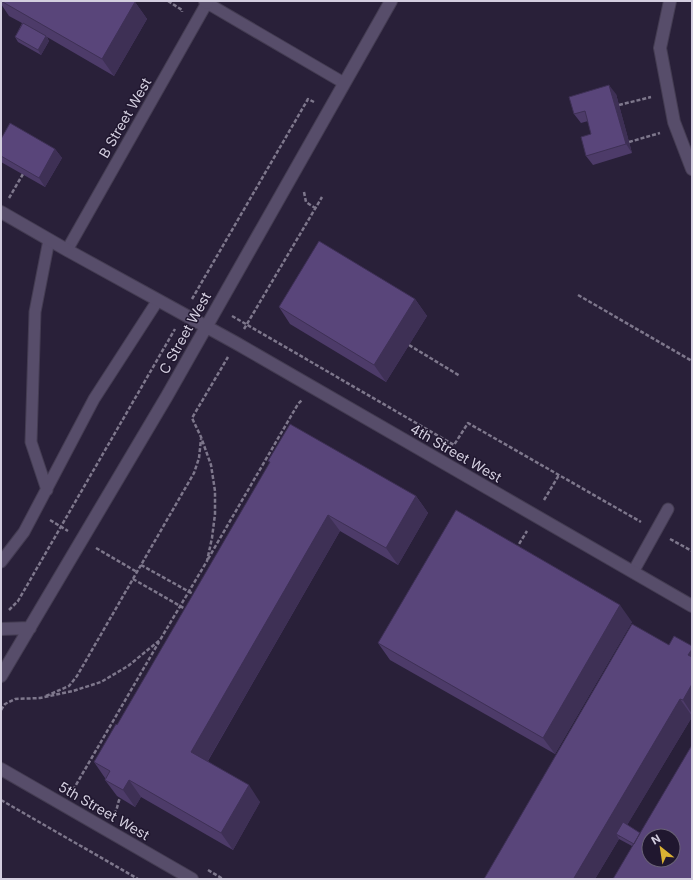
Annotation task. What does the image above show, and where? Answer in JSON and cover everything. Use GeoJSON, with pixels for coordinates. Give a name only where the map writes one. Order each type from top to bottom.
{"type":"FeatureCollection","features":[{"type":"Feature","properties":{"kind":"street","name":"C Street West"},"geometry":{"type":"LineString","coordinates":[[1,676],[167,396],[391,1]]}},
{"type":"Feature","properties":{"kind":"street"},"geometry":{"type":"LineString","coordinates":[[670,1],[660,48],[676,128],[692,169]]}},
{"type":"Feature","properties":{"kind":"street"},"geometry":{"type":"LineString","coordinates":[[1,212],[67,250]]}},
{"type":"Feature","properties":{"kind":"street","name":"4th Street West"},"geometry":{"type":"LineString","coordinates":[[67,250],[236,343],[692,606]]}},
{"type":"Feature","properties":{"kind":"street"},"geometry":{"type":"LineString","coordinates":[[1,629],[30,628]]}},
{"type":"Feature","properties":{"kind":"street","name":"5th Street West"},"geometry":{"type":"LineString","coordinates":[[1,769],[192,879]]}},
{"type":"Feature","properties":{"kind":"lane"},"geometry":{"type":"LineString","coordinates":[[207,2],[344,83]]}},
{"type":"Feature","properties":{"kind":"lane","name":"B Street West"},"geometry":{"type":"LineString","coordinates":[[67,250],[207,2]]}},
{"type":"Feature","properties":{"kind":"lane"},"geometry":{"type":"LineString","coordinates":[[47,490],[31,442],[35,312],[49,240]]}},
{"type":"Feature","properties":{"kind":"lane"},"geometry":{"type":"LineString","coordinates":[[1,562],[24,532],[94,399],[158,300]]}},
{"type":"Feature","properties":{"kind":"lane"},"geometry":{"type":"LineString","coordinates":[[633,572],[668,509]]}},
{"type":"Feature","properties":{"kind":"path"},"geometry":{"type":"LineString","coordinates":[[619,106],[668,92]]}},
{"type":"Feature","properties":{"kind":"path"},"geometry":{"type":"LineString","coordinates":[[5,612],[18,601],[308,99]]}},
{"type":"Feature","properties":{"kind":"path"},"geometry":{"type":"LineString","coordinates":[[629,142],[676,128]]}},
{"type":"Feature","properties":{"kind":"path"},"geometry":{"type":"LineString","coordinates":[[307,186],[304,193],[306,202],[315,208]]}},
{"type":"Feature","properties":{"kind":"path"},"geometry":{"type":"LineString","coordinates":[[207,561],[215,514],[215,491],[211,465],[201,437],[192,418],[322,197]]}},
{"type":"Feature","properties":{"kind":"path"},"geometry":{"type":"LineString","coordinates":[[195,294],[454,445],[468,423],[692,552]]}},
{"type":"Feature","properties":{"kind":"path"},"geometry":{"type":"LineString","coordinates":[[578,296],[692,361]]}},
{"type":"Feature","properties":{"kind":"path"},"geometry":{"type":"LineString","coordinates":[[409,346],[460,376]]}},
{"type":"Feature","properties":{"kind":"path"},"geometry":{"type":"LineString","coordinates":[[72,792],[298,404],[332,374]]}},
{"type":"Feature","properties":{"kind":"path"},"geometry":{"type":"LineString","coordinates":[[40,698],[69,686],[77,676],[194,473],[199,458],[201,437]]}},
{"type":"Feature","properties":{"kind":"path"},"geometry":{"type":"LineString","coordinates":[[141,565],[196,596]]}},
{"type":"Feature","properties":{"kind":"path"},"geometry":{"type":"LineString","coordinates":[[133,579],[188,610]]}},
{"type":"Feature","properties":{"kind":"path"},"geometry":{"type":"LineString","coordinates":[[1,710],[5,704],[15,700],[40,698],[73,691],[101,682],[128,666],[160,640]]}},
{"type":"Feature","properties":{"kind":"path"},"geometry":{"type":"LineString","coordinates":[[1,800],[138,879]]}},
{"type":"Feature","properties":{"kind":"building"},"geometry":{"type":"Polygon","coordinates":[[[1,1],[133,1],[135,2],[102,59],[1,1]]]}},
{"type":"Feature","properties":{"kind":"building"},"geometry":{"type":"Polygon","coordinates":[[[23,23],[46,36],[38,50],[15,37],[23,23]]]}},
{"type":"Feature","properties":{"kind":"building"},"geometry":{"type":"Polygon","coordinates":[[[609,85],[626,144],[586,156],[581,137],[591,134],[585,111],[574,114],[569,97],[609,85]]]}},
{"type":"Feature","properties":{"kind":"building"},"geometry":{"type":"Polygon","coordinates":[[[10,123],[55,149],[39,178],[1,156],[1,139],[10,123]]]}},
{"type":"Feature","properties":{"kind":"building"},"geometry":{"type":"Polygon","coordinates":[[[319,241],[415,299],[374,365],[279,307],[319,241]]]}},
{"type":"Feature","properties":{"kind":"building"},"geometry":{"type":"Polygon","coordinates":[[[290,424],[416,496],[386,548],[328,515],[191,752],[249,785],[221,833],[129,780],[123,790],[105,780],[110,771],[94,762],[270,462],[268,461],[290,424]]]}},
{"type":"Feature","properties":{"kind":"building"},"geometry":{"type":"Polygon","coordinates":[[[456,510],[620,605],[543,738],[378,643],[456,510]]]}},
{"type":"Feature","properties":{"kind":"building"},"geometry":{"type":"Polygon","coordinates":[[[632,624],[669,645],[674,636],[692,646],[692,649],[688,655],[692,657],[692,684],[683,700],[680,699],[574,878],[575,879],[484,879],[632,624]]]}},
{"type":"Feature","properties":{"kind":"building"},"geometry":{"type":"Polygon","coordinates":[[[692,745],[692,879],[613,879],[641,832],[641,868],[681,868],[681,828],[643,828],[692,745]]]}},
{"type":"Feature","properties":{"kind":"building"},"geometry":{"type":"Polygon","coordinates":[[[623,822],[640,833],[634,844],[616,834],[623,822]]]}}]}
